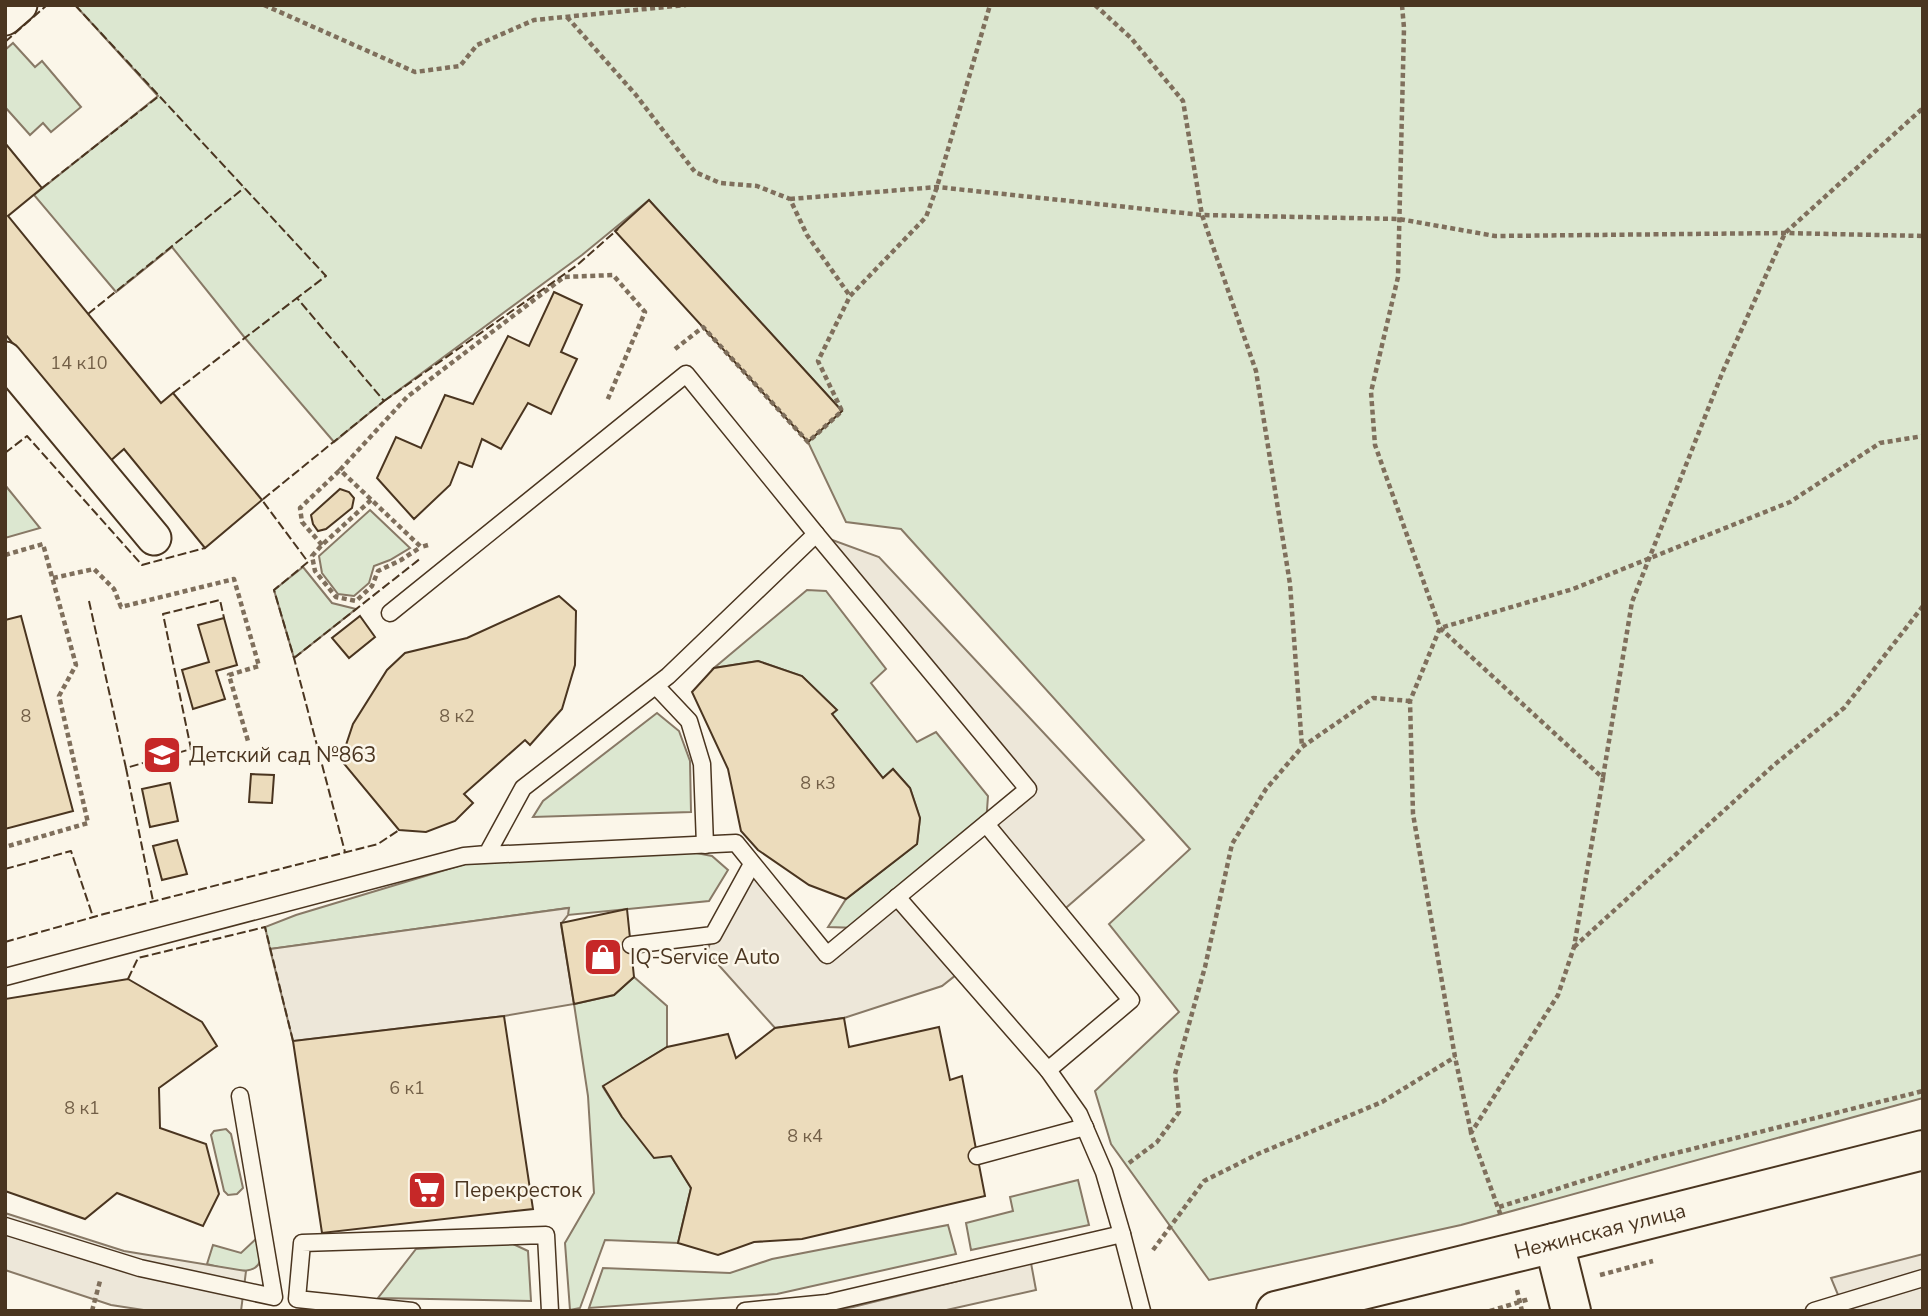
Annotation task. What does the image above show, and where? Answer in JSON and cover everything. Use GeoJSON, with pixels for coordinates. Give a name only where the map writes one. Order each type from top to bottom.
{"type":"FeatureCollection","features":[{"type":"Feature","properties":{"kind":"street"},"geometry":{"type":"LineString","coordinates":[[5,18],[20,5]]}},
{"type":"Feature","properties":{"kind":"street"},"geometry":{"type":"LineString","coordinates":[[5,359],[154,538]]}},
{"type":"Feature","properties":{"kind":"street","name":"Нежинская улица"},"geometry":{"type":"LineString","coordinates":[[1276,1311],[1923,1150]]}},
{"type":"Feature","properties":{"kind":"street"},"geometry":{"type":"LineString","coordinates":[[1554,1243],[1571,1311]]}},
{"type":"Feature","properties":{"kind":"lane"},"geometry":{"type":"LineString","coordinates":[[390,613],[685,374],[1028,789],[827,955],[736,844],[464,856]]}},
{"type":"Feature","properties":{"kind":"lane"},"geometry":{"type":"LineString","coordinates":[[5,977],[464,856],[487,854],[523,788],[668,676],[816,534]]}},
{"type":"Feature","properties":{"kind":"lane"},"geometry":{"type":"LineString","coordinates":[[656,685],[689,721],[702,764],[705,845]]}},
{"type":"Feature","properties":{"kind":"lane"},"geometry":{"type":"LineString","coordinates":[[986,824],[1131,1000],[1048,1070]]}},
{"type":"Feature","properties":{"kind":"lane"},"geometry":{"type":"LineString","coordinates":[[631,944],[713,935],[752,864]]}},
{"type":"Feature","properties":{"kind":"lane"},"geometry":{"type":"LineString","coordinates":[[897,897],[1048,1070],[1079,1114],[1104,1172],[1142,1311]]}},
{"type":"Feature","properties":{"kind":"lane"},"geometry":{"type":"LineString","coordinates":[[240,1096],[272,1304]]}},
{"type":"Feature","properties":{"kind":"lane"},"geometry":{"type":"LineString","coordinates":[[977,1156],[1084,1127]]}},
{"type":"Feature","properties":{"kind":"lane"},"geometry":{"type":"LineString","coordinates":[[5,1226],[140,1268],[272,1304],[297,1298],[412,1311]]}},
{"type":"Feature","properties":{"kind":"lane"},"geometry":{"type":"LineString","coordinates":[[745,1311],[827,1303],[1122,1234]]}},
{"type":"Feature","properties":{"kind":"lane"},"geometry":{"type":"LineString","coordinates":[[297,1298],[302,1244],[546,1235],[550,1311]]}},
{"type":"Feature","properties":{"kind":"lane"},"geometry":{"type":"LineString","coordinates":[[1814,1311],[1923,1278]]}},
{"type":"Feature","properties":{"kind":"path"},"geometry":{"type":"LineString","coordinates":[[264,5],[415,72],[460,66],[477,45],[534,20],[687,5]]}},
{"type":"Feature","properties":{"kind":"path"},"geometry":{"type":"LineString","coordinates":[[673,351],[703,327],[808,442],[842,411],[818,361],[850,296],[926,217],[990,5]]}},
{"type":"Feature","properties":{"kind":"path"},"geometry":{"type":"LineString","coordinates":[[1095,5],[1131,38],[1183,101],[1202,215],[1256,371],[1290,584],[1302,747]]}},
{"type":"Feature","properties":{"kind":"path"},"geometry":{"type":"LineString","coordinates":[[1402,5],[1404,28],[1398,277],[1371,392],[1375,445],[1440,628],[1603,778]]}},
{"type":"Feature","properties":{"kind":"path"},"geometry":{"type":"LineString","coordinates":[[567,17],[636,95],[695,172],[720,183],[757,186],[790,199],[937,187],[1202,215],[1399,219],[1495,236],[1785,233],[1923,236]]}},
{"type":"Feature","properties":{"kind":"path"},"geometry":{"type":"LineString","coordinates":[[1471,1133],[1558,995],[1574,947],[1632,602],[1723,371],[1785,233],[1923,108]]}},
{"type":"Feature","properties":{"kind":"path"},"geometry":{"type":"LineString","coordinates":[[790,199],[807,235],[850,296]]}},
{"type":"Feature","properties":{"kind":"path"},"geometry":{"type":"LineString","coordinates":[[322,545],[302,522],[300,508],[340,470],[407,397],[564,277],[613,275],[645,312],[605,407],[615,399]]}},
{"type":"Feature","properties":{"kind":"path"},"geometry":{"type":"LineString","coordinates":[[1440,628],[1573,590],[1790,502],[1880,443],[1923,436]]}},
{"type":"Feature","properties":{"kind":"path"},"geometry":{"type":"LineString","coordinates":[[340,470],[421,547]]}},
{"type":"Feature","properties":{"kind":"path"},"geometry":{"type":"LineString","coordinates":[[371,500],[312,556],[315,571],[335,597],[356,601],[372,586],[378,571],[421,547],[438,543]]}},
{"type":"Feature","properties":{"kind":"path"},"geometry":{"type":"LineString","coordinates":[[5,555],[43,544],[76,665],[59,696],[88,824],[5,847]]}},
{"type":"Feature","properties":{"kind":"path"},"geometry":{"type":"LineString","coordinates":[[53,578],[94,569],[114,589],[121,607],[234,579],[259,666],[229,676],[248,741]]}},
{"type":"Feature","properties":{"kind":"path"},"geometry":{"type":"LineString","coordinates":[[1574,947],[1774,765],[1844,708],[1923,606]]}},
{"type":"Feature","properties":{"kind":"path"},"geometry":{"type":"LineString","coordinates":[[1440,628],[1410,701],[1413,814],[1455,1057],[1471,1133],[1499,1207],[1656,1158],[1923,1091]]}},
{"type":"Feature","properties":{"kind":"path"},"geometry":{"type":"LineString","coordinates":[[1104,1172],[1126,1165],[1157,1142],[1179,1112],[1175,1074],[1205,967],[1232,844],[1266,789],[1302,747],[1373,698],[1410,701]]}},
{"type":"Feature","properties":{"kind":"path"},"geometry":{"type":"LineString","coordinates":[[1152,1252],[1204,1181],[1260,1153],[1382,1102],[1455,1057]]}},
{"type":"Feature","properties":{"kind":"path"},"geometry":{"type":"LineString","coordinates":[[1490,1311],[1520,1303],[1522,1311]]}},
{"type":"Feature","properties":{"kind":"green space"},"geometry":{"type":"Polygon","coordinates":[[[75,5],[1923,5],[1923,1098],[1461,1225],[1209,1280],[1111,1144],[1095,1091],[1179,1012],[1109,924],[1190,849],[901,529],[846,522],[808,442],[842,411],[649,200],[582,255],[384,401],[334,442],[172,247],[116,292],[34,195],[158,96],[75,5]]]}},
{"type":"Feature","properties":{"kind":"green space"},"geometry":{"type":"Polygon","coordinates":[[[13,43],[35,67],[42,61],[81,107],[51,132],[43,123],[30,135],[5,107],[5,50],[13,43]]]}},
{"type":"Feature","properties":{"kind":"green space"},"geometry":{"type":"Polygon","coordinates":[[[5,485],[40,528],[5,538],[5,485]]]}},
{"type":"Feature","properties":{"kind":"green space"},"geometry":{"type":"Polygon","coordinates":[[[370,510],[410,548],[374,566],[369,583],[354,596],[338,594],[322,573],[319,556],[370,510]]]}},
{"type":"Feature","properties":{"kind":"green space"},"geometry":{"type":"Polygon","coordinates":[[[303,567],[332,603],[356,609],[294,658],[274,590],[303,567]]]}},
{"type":"Feature","properties":{"kind":"green space"},"geometry":{"type":"Polygon","coordinates":[[[807,590],[826,591],[886,669],[871,683],[917,742],[936,732],[988,796],[986,824],[859,928],[828,927],[846,899],[917,844],[920,818],[910,788],[893,769],[883,778],[832,714],[836,710],[802,676],[758,661],[714,668],[807,590]]]}},
{"type":"Feature","properties":{"kind":"green space"},"geometry":{"type":"Polygon","coordinates":[[[657,713],[679,731],[690,761],[691,812],[533,817],[543,801],[657,713]]]}},
{"type":"Feature","properties":{"kind":"green space"},"geometry":{"type":"Polygon","coordinates":[[[686,851],[712,856],[728,870],[709,901],[568,915],[568,908],[270,949],[265,927],[296,915],[465,864],[686,851]]]}},
{"type":"Feature","properties":{"kind":"green space"},"geometry":{"type":"Polygon","coordinates":[[[634,977],[667,1006],[667,1047],[603,1087],[622,1117],[671,1156],[691,1188],[678,1243],[605,1240],[580,1308],[570,1310],[565,1243],[594,1193],[588,1096],[574,1004],[614,995],[634,977]]]}},
{"type":"Feature","properties":{"kind":"green space"},"geometry":{"type":"Polygon","coordinates":[[[226,1129],[231,1134],[243,1188],[237,1194],[228,1195],[224,1191],[211,1135],[214,1131],[226,1129]]]}},
{"type":"Feature","properties":{"kind":"green space"},"geometry":{"type":"Polygon","coordinates":[[[1078,1180],[1089,1225],[971,1250],[966,1223],[1013,1211],[1010,1197],[1078,1180]]]}},
{"type":"Feature","properties":{"kind":"green space"},"geometry":{"type":"Polygon","coordinates":[[[948,1225],[956,1254],[777,1294],[589,1308],[603,1268],[730,1273],[772,1259],[948,1225]]]}},
{"type":"Feature","properties":{"kind":"green space"},"geometry":{"type":"Polygon","coordinates":[[[257,1238],[260,1261],[257,1266],[244,1271],[207,1264],[213,1245],[241,1253],[257,1238]]]}},
{"type":"Feature","properties":{"kind":"green space"},"geometry":{"type":"Polygon","coordinates":[[[511,1243],[528,1251],[531,1301],[378,1298],[416,1249],[511,1243]]]}},
{"type":"Feature","properties":{"kind":"shaded area"},"geometry":{"type":"Polygon","coordinates":[[[816,534],[879,557],[1144,840],[1060,913],[986,824],[1028,790],[816,534]]]}},
{"type":"Feature","properties":{"kind":"shaded area"},"geometry":{"type":"Polygon","coordinates":[[[752,864],[827,955],[897,897],[961,971],[942,986],[844,1018],[775,1028],[707,952],[713,935],[752,864]]]}},
{"type":"Feature","properties":{"kind":"shaded area"},"geometry":{"type":"Polygon","coordinates":[[[569,908],[568,915],[561,924],[574,1004],[504,1016],[293,1041],[270,949],[569,908]]]}},
{"type":"Feature","properties":{"kind":"shaded area"},"geometry":{"type":"Polygon","coordinates":[[[5,1213],[124,1251],[246,1271],[241,1311],[150,1311],[111,1305],[5,1270],[5,1213]]]}},
{"type":"Feature","properties":{"kind":"shaded area"},"geometry":{"type":"Polygon","coordinates":[[[1923,1254],[1923,1311],[1814,1311],[1841,1302],[1831,1278],[1923,1254]]]}},
{"type":"Feature","properties":{"kind":"shaded area"},"geometry":{"type":"Polygon","coordinates":[[[1031,1263],[1036,1290],[942,1311],[829,1311],[853,1307],[1031,1263]]]}},
{"type":"Feature","properties":{"kind":"building"},"geometry":{"type":"Polygon","coordinates":[[[5,143],[42,188],[8,216],[161,403],[173,393],[262,500],[205,548],[124,449],[109,462],[5,334],[5,143]]]}},
{"type":"Feature","properties":{"kind":"building"},"geometry":{"type":"Polygon","coordinates":[[[649,200],[842,411],[808,442],[615,231],[649,200]]]}},
{"type":"Feature","properties":{"kind":"building"},"geometry":{"type":"Polygon","coordinates":[[[554,292],[582,305],[561,352],[577,359],[551,414],[528,403],[501,449],[482,439],[472,467],[459,462],[450,485],[414,519],[377,478],[396,437],[421,448],[445,395],[473,404],[508,336],[529,346],[554,292]]]}},
{"type":"Feature","properties":{"kind":"building"},"geometry":{"type":"Polygon","coordinates":[[[340,489],[349,492],[354,498],[352,508],[326,529],[318,531],[311,515],[340,489]]]}},
{"type":"Feature","properties":{"kind":"building"},"geometry":{"type":"Polygon","coordinates":[[[559,596],[576,611],[575,665],[562,709],[530,745],[525,740],[464,794],[473,803],[455,821],[426,832],[399,830],[341,760],[353,724],[387,670],[405,653],[467,638],[559,596]]]}},
{"type":"Feature","properties":{"kind":"building"},"geometry":{"type":"Polygon","coordinates":[[[21,616],[73,811],[5,829],[5,620],[21,616]]]}},
{"type":"Feature","properties":{"kind":"building"},"geometry":{"type":"Polygon","coordinates":[[[360,616],[375,637],[349,658],[332,638],[360,616]]]}},
{"type":"Feature","properties":{"kind":"building"},"geometry":{"type":"Polygon","coordinates":[[[224,618],[237,665],[216,671],[225,699],[193,709],[182,670],[209,662],[198,625],[224,618]]]}},
{"type":"Feature","properties":{"kind":"building"},"geometry":{"type":"Polygon","coordinates":[[[758,661],[802,676],[837,710],[832,714],[883,778],[893,769],[910,788],[920,818],[917,844],[846,899],[809,885],[758,850],[741,831],[728,769],[692,692],[714,668],[758,661]]]}},
{"type":"Feature","properties":{"kind":"building"},"geometry":{"type":"Polygon","coordinates":[[[251,774],[274,775],[272,803],[249,802],[251,774]]]}},
{"type":"Feature","properties":{"kind":"building"},"geometry":{"type":"Polygon","coordinates":[[[170,783],[178,821],[150,827],[142,789],[170,783]]]}},
{"type":"Feature","properties":{"kind":"building"},"geometry":{"type":"Polygon","coordinates":[[[177,840],[187,874],[162,880],[153,846],[177,840]]]}},
{"type":"Feature","properties":{"kind":"building"},"geometry":{"type":"Polygon","coordinates":[[[627,909],[634,977],[614,995],[574,1004],[561,923],[627,909]]]}},
{"type":"Feature","properties":{"kind":"building"},"geometry":{"type":"Polygon","coordinates":[[[128,979],[202,1022],[217,1046],[159,1088],[160,1128],[206,1144],[219,1194],[203,1226],[117,1193],[85,1219],[5,1191],[5,999],[128,979]]]}},
{"type":"Feature","properties":{"kind":"building"},"geometry":{"type":"Polygon","coordinates":[[[504,1016],[533,1209],[322,1233],[293,1041],[504,1016]]]}},
{"type":"Feature","properties":{"kind":"building"},"geometry":{"type":"Polygon","coordinates":[[[844,1018],[849,1047],[939,1027],[950,1080],[962,1076],[985,1196],[802,1239],[754,1242],[718,1255],[678,1243],[691,1188],[671,1156],[654,1158],[622,1117],[603,1086],[667,1047],[728,1034],[736,1058],[775,1028],[844,1018]]]}},
{"type":"Feature","properties":{"kind":"fence"},"geometry":{"type":"LineString","coordinates":[[5,42],[47,5]]}},
{"type":"Feature","properties":{"kind":"fence"},"geometry":{"type":"LineString","coordinates":[[75,5],[326,276],[297,298],[384,401],[262,500],[308,562],[274,590],[345,852]]}},
{"type":"Feature","properties":{"kind":"fence"},"geometry":{"type":"LineString","coordinates":[[42,188],[159,96]]}},
{"type":"Feature","properties":{"kind":"fence"},"geometry":{"type":"LineString","coordinates":[[88,314],[244,188]]}},
{"type":"Feature","properties":{"kind":"fence"},"geometry":{"type":"LineString","coordinates":[[384,401],[576,266],[618,229]]}},
{"type":"Feature","properties":{"kind":"fence"},"geometry":{"type":"LineString","coordinates":[[173,393],[297,298]]}},
{"type":"Feature","properties":{"kind":"fence"},"geometry":{"type":"LineString","coordinates":[[5,453],[27,436],[142,565],[205,548]]}},
{"type":"Feature","properties":{"kind":"fence"},"geometry":{"type":"LineString","coordinates":[[294,658],[421,558]]}},
{"type":"Feature","properties":{"kind":"fence"},"geometry":{"type":"LineString","coordinates":[[89,601],[126,768],[191,749],[163,614],[220,600],[224,618]]}},
{"type":"Feature","properties":{"kind":"fence"},"geometry":{"type":"LineString","coordinates":[[126,768],[153,901]]}},
{"type":"Feature","properties":{"kind":"fence"},"geometry":{"type":"LineString","coordinates":[[5,942],[378,844],[399,830]]}},
{"type":"Feature","properties":{"kind":"fence"},"geometry":{"type":"LineString","coordinates":[[5,869],[71,851],[93,917]]}},
{"type":"Feature","properties":{"kind":"fence"},"geometry":{"type":"LineString","coordinates":[[128,979],[138,958],[265,927],[293,1041]]}},
{"type":"Feature","properties":{"kind":"place","name":"Детский сад №863"},"geometry":{"type":"Point","coordinates":[162,755]}},
{"type":"Feature","properties":{"kind":"place","name":"IQ-Service Auto"},"geometry":{"type":"Point","coordinates":[603,957]}},
{"type":"Feature","properties":{"kind":"place","name":"Перекресток"},"geometry":{"type":"Point","coordinates":[427,1190]}}]}
